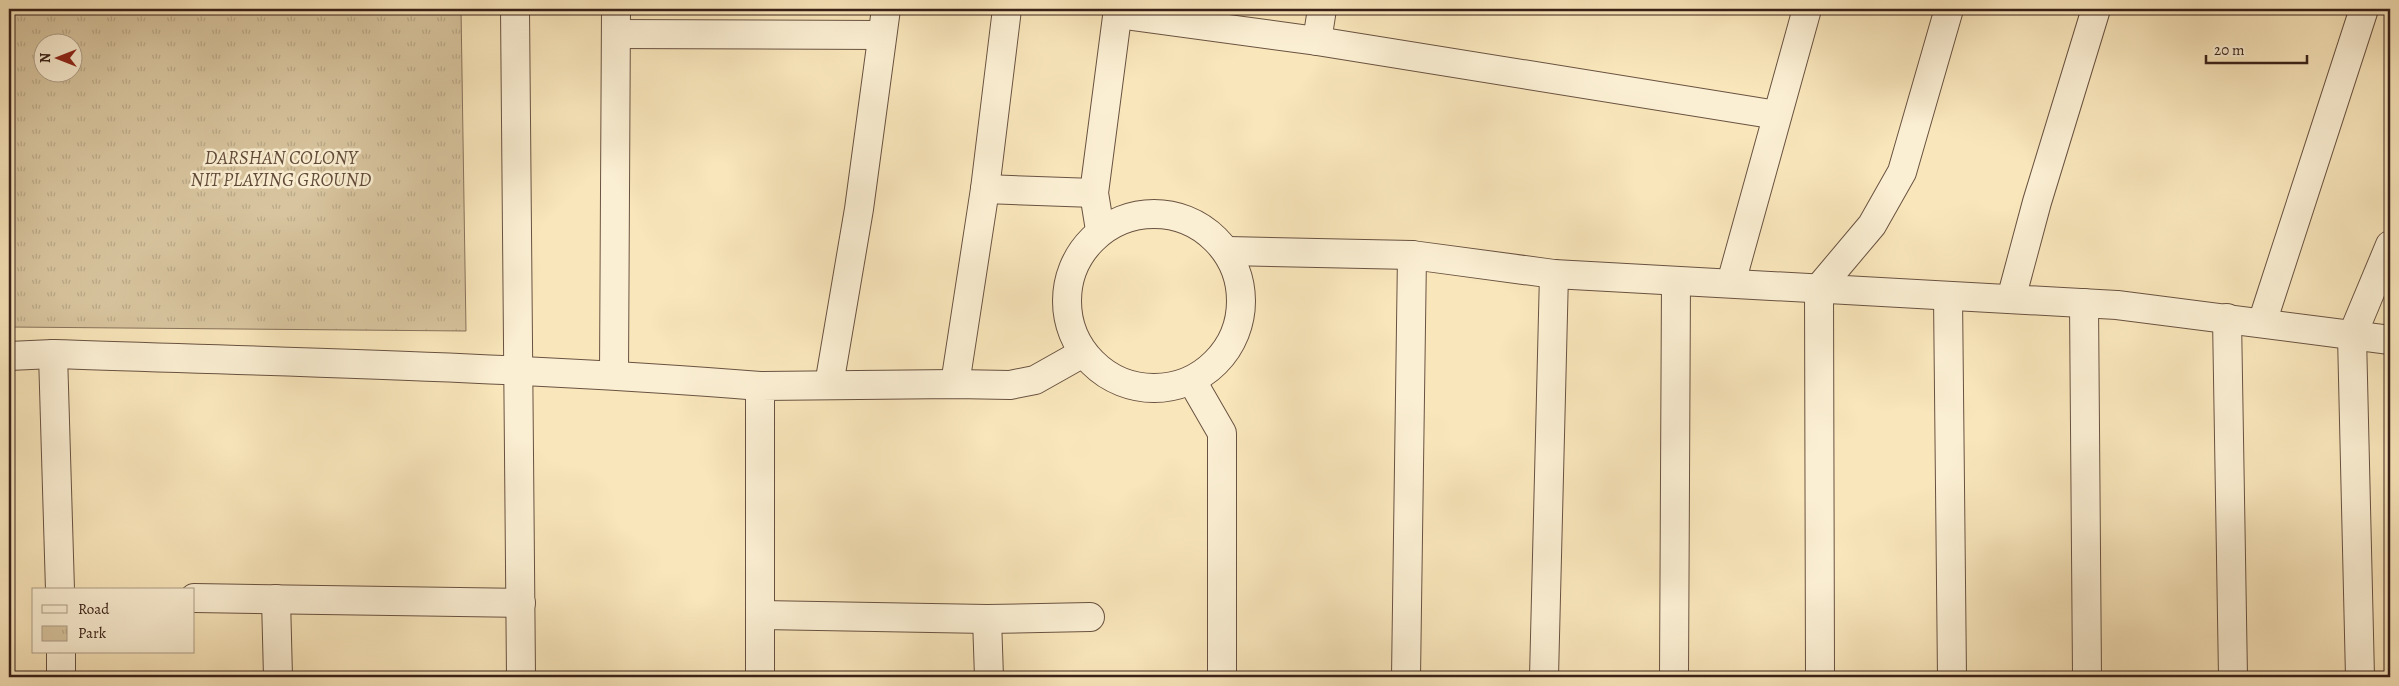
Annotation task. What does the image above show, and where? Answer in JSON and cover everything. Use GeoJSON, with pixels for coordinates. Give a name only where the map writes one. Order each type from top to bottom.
{"type":"FeatureCollection","features":[{"type":"Feature","properties":{"kind":"street"},"geometry":{"type":"LineString","coordinates":[[515,9],[521,677]]}},
{"type":"Feature","properties":{"kind":"street"},"geometry":{"type":"LineString","coordinates":[[956,384],[985,189],[1006,9]]}},
{"type":"Feature","properties":{"kind":"street"},"geometry":{"type":"LineString","coordinates":[[1317,41],[1322,9]]}},
{"type":"Feature","properties":{"kind":"street"},"geometry":{"type":"LineString","coordinates":[[1731,283],[1807,9]]}},
{"type":"Feature","properties":{"kind":"street"},"geometry":{"type":"LineString","coordinates":[[1820,677],[1819,288],[1872,225],[1902,172],[1949,9]]}},
{"type":"Feature","properties":{"kind":"street"},"geometry":{"type":"LineString","coordinates":[[2012,299],[2037,202],[2096,9]]}},
{"type":"Feature","properties":{"kind":"street"},"geometry":{"type":"LineString","coordinates":[[2262,322],[2364,9]]}},
{"type":"Feature","properties":{"kind":"street"},"geometry":{"type":"LineString","coordinates":[[1100,230],[1094,194],[1118,11],[1778,115]]}},
{"type":"Feature","properties":{"kind":"street"},"geometry":{"type":"LineString","coordinates":[[614,374],[616,21],[884,22],[859,209],[829,386]]}},
{"type":"Feature","properties":{"kind":"street"},"geometry":{"type":"LineString","coordinates":[[985,189],[1094,194]]}},
{"type":"Feature","properties":{"kind":"street"},"geometry":{"type":"LineString","coordinates":[[1142,214],[1171,214],[1198,225],[1228,251],[1236,268],[1241,296],[1238,325],[1227,350],[1207,371],[1192,381],[1154,389],[1126,384],[1102,371],[1084,353],[1069,324],[1066,294],[1074,265],[1090,240],[1100,230],[1113,222],[1142,214]]}},
{"type":"Feature","properties":{"kind":"street"},"geometry":{"type":"LineString","coordinates":[[2360,677],[2352,336],[2390,245]]}},
{"type":"Feature","properties":{"kind":"street"},"geometry":{"type":"LineString","coordinates":[[1228,251],[1412,255],[1554,274],[2118,304],[2390,340]]}},
{"type":"Feature","properties":{"kind":"street"},"geometry":{"type":"LineString","coordinates":[[1406,677],[1412,255]]}},
{"type":"Feature","properties":{"kind":"street"},"geometry":{"type":"LineString","coordinates":[[1544,677],[1554,274]]}},
{"type":"Feature","properties":{"kind":"street"},"geometry":{"type":"LineString","coordinates":[[1674,677],[1676,281]]}},
{"type":"Feature","properties":{"kind":"street"},"geometry":{"type":"LineString","coordinates":[[1948,296],[1952,677]]}},
{"type":"Feature","properties":{"kind":"street"},"geometry":{"type":"LineString","coordinates":[[2084,303],[2086,677]]}},
{"type":"Feature","properties":{"kind":"street"},"geometry":{"type":"LineString","coordinates":[[2227,318],[2233,677]]}},
{"type":"Feature","properties":{"kind":"street"},"geometry":{"type":"LineString","coordinates":[[9,356],[53,354],[518,370],[614,374],[760,386],[956,384],[1010,386],[1035,380],[1084,353]]}},
{"type":"Feature","properties":{"kind":"street"},"geometry":{"type":"LineString","coordinates":[[53,354],[60,588]]}},
{"type":"Feature","properties":{"kind":"street"},"geometry":{"type":"LineString","coordinates":[[1192,381],[1222,433],[1222,677]]}},
{"type":"Feature","properties":{"kind":"street"},"geometry":{"type":"LineString","coordinates":[[760,386],[760,677]]}},
{"type":"Feature","properties":{"kind":"street"},"geometry":{"type":"LineString","coordinates":[[195,598],[521,603]]}},
{"type":"Feature","properties":{"kind":"street"},"geometry":{"type":"LineString","coordinates":[[276,599],[278,677]]}},
{"type":"Feature","properties":{"kind":"street"},"geometry":{"type":"LineString","coordinates":[[760,615],[987,619],[1090,617]]}},
{"type":"Feature","properties":{"kind":"street"},"geometry":{"type":"LineString","coordinates":[[987,619],[989,677]]}},
{"type":"Feature","properties":{"kind":"street"},"geometry":{"type":"LineString","coordinates":[[61,654],[61,677]]}},
{"type":"Feature","properties":{"kind":"green space","name":"DARSHAN COLONY NIT PLAYING GROUND"},"geometry":{"type":"Polygon","coordinates":[[[9,9],[461,9],[466,331],[9,327],[9,9]]]}}]}
